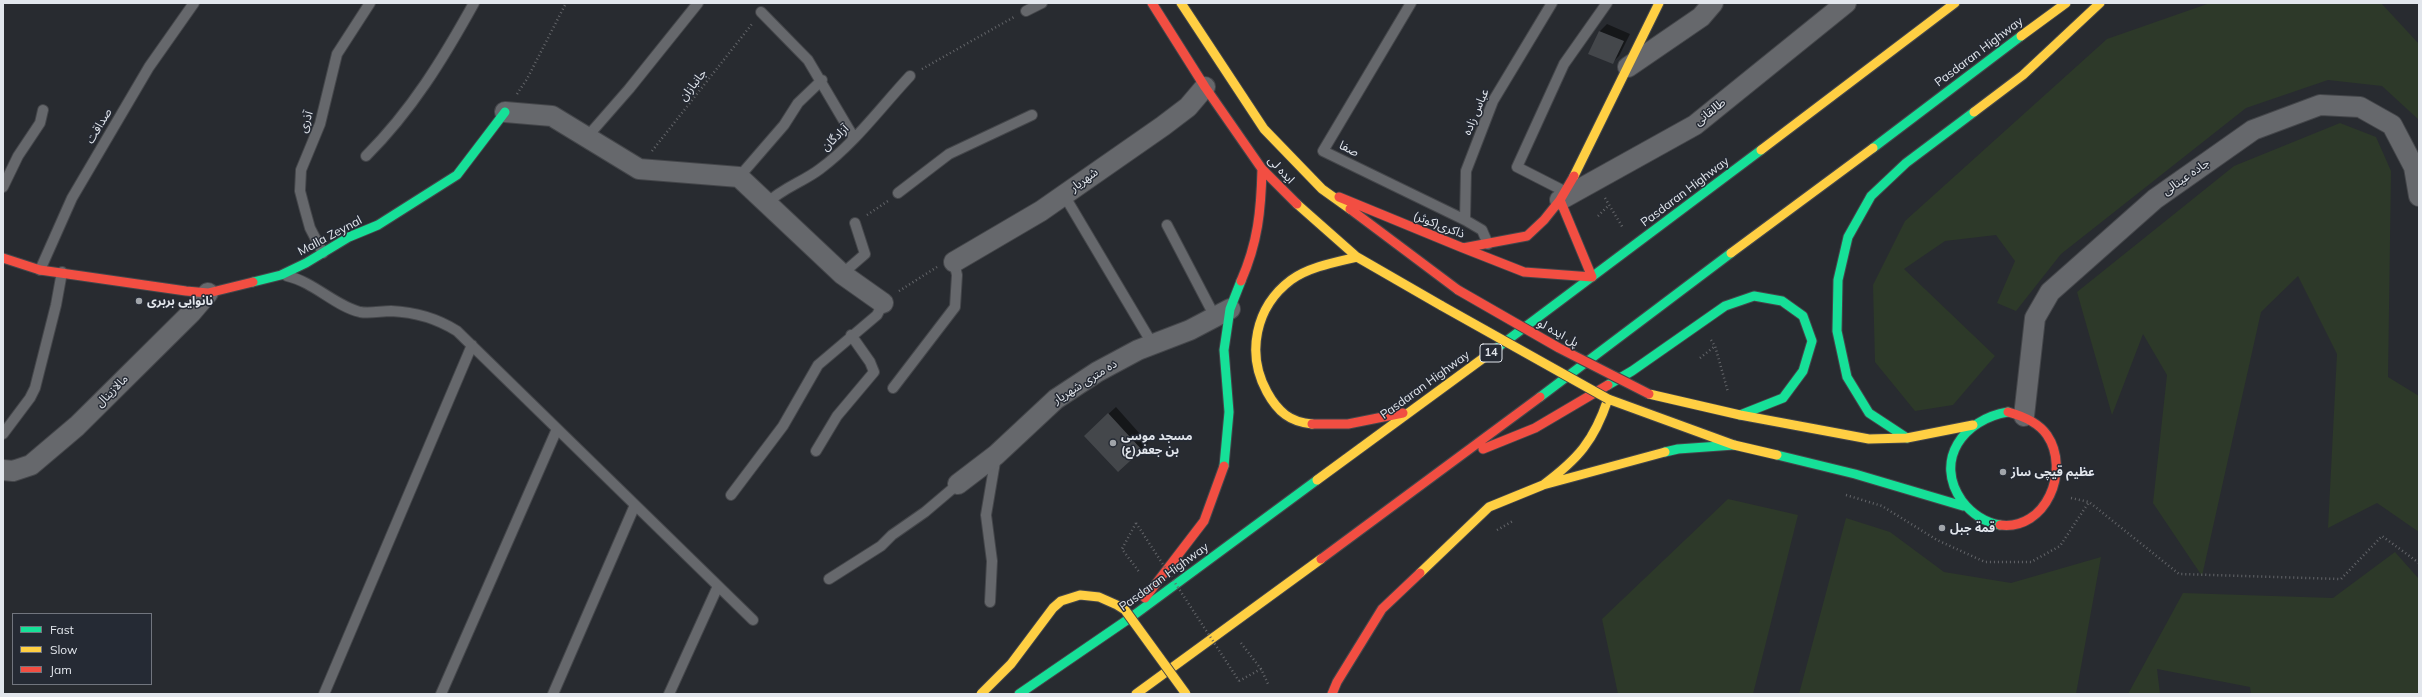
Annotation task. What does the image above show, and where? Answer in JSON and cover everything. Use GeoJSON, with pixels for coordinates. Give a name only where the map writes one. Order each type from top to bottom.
{"type":"FeatureCollection","features":[{"type":"Feature","properties":{"kind":"main road","name":"ایده لی"},"geometry":{"type":"LineString","coordinates":[[1152,3],[1205,87],[1262,169],[1303,210],[1357,256],[1442,306],[1608,399]]}},
{"type":"Feature","properties":{"kind":"main road","name":"ایده لی"},"geometry":{"type":"LineString","coordinates":[[1181,3],[1264,129],[1322,189],[1458,290]]}},
{"type":"Feature","properties":{"kind":"main road","name":"ذاکری(کوثر)"},"geometry":{"type":"LineString","coordinates":[[1322,189],[1463,248],[1527,236],[1544,220],[1563,196],[1659,3]]}},
{"type":"Feature","properties":{"kind":"main road","name":"Pasdaran Highway"},"geometry":{"type":"LineString","coordinates":[[1020,694],[1130,618],[1408,412],[1532,323],[1955,3]]}},
{"type":"Feature","properties":{"kind":"main road","name":"Pasdaran Highway"},"geometry":{"type":"LineString","coordinates":[[1136,694],[1454,461],[2066,3]]}},
{"type":"Feature","properties":{"kind":"main road"},"geometry":{"type":"LineString","coordinates":[[1907,438],[1869,413],[1847,377],[1837,331],[1838,280],[1848,237],[1872,196],[1906,163],[2023,75],[2100,3]]}},
{"type":"Feature","properties":{"kind":"main road","name":"Malla Zeynal"},"geometry":{"type":"LineString","coordinates":[[3,258],[40,270],[208,293],[281,275],[349,237],[378,225],[457,175],[505,112]]}},
{"type":"Feature","properties":{"kind":"main road"},"geometry":{"type":"LineString","coordinates":[[1130,618],[1204,521],[1224,468],[1229,412],[1222,313],[1251,258],[1261,213],[1262,169]]}},
{"type":"Feature","properties":{"kind":"main road"},"geometry":{"type":"LineString","coordinates":[[1463,248],[1524,272],[1592,277],[1563,196]]}},
{"type":"Feature","properties":{"kind":"main road"},"geometry":{"type":"LineString","coordinates":[[1357,256],[1320,267],[1293,279],[1271,299],[1257,323],[1254,348],[1260,377],[1273,403],[1290,419],[1303,423],[1350,423],[1408,412]]}},
{"type":"Feature","properties":{"kind":"main road","name":"پل ایده لو"},"geometry":{"type":"LineString","coordinates":[[1458,290],[1559,348],[1649,394],[1737,415],[1869,439],[1907,438],[1972,425]]}},
{"type":"Feature","properties":{"kind":"main road"},"geometry":{"type":"LineString","coordinates":[[1454,461],[1535,428],[1632,371],[1725,306],[1754,296],[1782,300],[1803,316],[1812,341],[1803,371],[1783,398],[1737,415]]}},
{"type":"Feature","properties":{"kind":"main road"},"geometry":{"type":"LineString","coordinates":[[1543,485],[1576,461],[1589,444],[1601,421],[1608,399],[1734,445],[1927,491],[1963,506],[1976,518],[1991,525],[2006,527],[2027,521],[2036,514],[2053,493],[2058,471],[2051,440],[2041,427],[2024,416],[2008,412],[1989,416],[1972,425],[1960,439],[1952,456],[1951,472],[1955,489],[1963,506]]}},
{"type":"Feature","properties":{"kind":"main road"},"geometry":{"type":"LineString","coordinates":[[1927,434],[1935,443]]}},
{"type":"Feature","properties":{"kind":"main road"},"geometry":{"type":"LineString","coordinates":[[1332,694],[1337,682],[1382,609],[1489,507],[1543,485],[1678,449],[1734,445]]}},
{"type":"Feature","properties":{"kind":"main road"},"geometry":{"type":"LineString","coordinates":[[1941,460],[1941,470]]}},
{"type":"Feature","properties":{"kind":"main road"},"geometry":{"type":"LineString","coordinates":[[981,694],[997,681],[1054,607],[1079,595],[1092,595],[1116,603],[1125,610],[1186,694]]}},
{"type":"Feature","properties":{"kind":"street"},"geometry":{"type":"LineString","coordinates":[[1628,66],[1701,17],[1713,3]]}},
{"type":"Feature","properties":{"kind":"street","name":"طالقانی"},"geometry":{"type":"LineString","coordinates":[[1563,196],[1596,180],[1695,125],[1846,3]]}},
{"type":"Feature","properties":{"kind":"street","name":"شهریار"},"geometry":{"type":"LineString","coordinates":[[954,262],[1041,211],[1064,195],[1188,107],[1205,87]]}},
{"type":"Feature","properties":{"kind":"street","name":"جاده عینالی"},"geometry":{"type":"LineString","coordinates":[[2024,416],[2035,318],[2050,292],[2155,199],[2253,130],[2320,105],[2360,107],[2392,125],[2414,167],[2419,196]]}},
{"type":"Feature","properties":{"kind":"street"},"geometry":{"type":"LineString","coordinates":[[505,112],[552,116],[639,169],[739,176],[766,204],[842,274],[883,303]]}},
{"type":"Feature","properties":{"kind":"street","name":"مالازینال"},"geometry":{"type":"LineString","coordinates":[[3,470],[13,470],[31,465],[77,426],[191,313],[208,293]]}},
{"type":"Feature","properties":{"kind":"street","name":"ده متری شهریار"},"geometry":{"type":"LineString","coordinates":[[958,484],[996,454],[1056,399],[1097,372],[1153,345],[1190,330],[1222,313]]}},
{"type":"Feature","properties":{"kind":"lane","name":"صداقت"},"geometry":{"type":"LineString","coordinates":[[40,270],[75,192],[149,67],[194,3]]}},
{"type":"Feature","properties":{"kind":"lane","name":"آذری"},"geometry":{"type":"LineString","coordinates":[[322,253],[310,228],[305,210],[300,191],[300,170],[320,124],[337,54],[352,27],[370,3]]}},
{"type":"Feature","properties":{"kind":"lane"},"geometry":{"type":"LineString","coordinates":[[366,156],[390,132],[420,94],[474,3]]}},
{"type":"Feature","properties":{"kind":"lane"},"geometry":{"type":"LineString","coordinates":[[587,137],[629,89],[698,3]]}},
{"type":"Feature","properties":{"kind":"lane"},"geometry":{"type":"LineString","coordinates":[[1026,11],[1042,3]]}},
{"type":"Feature","properties":{"kind":"lane","name":"صفا"},"geometry":{"type":"LineString","coordinates":[[1411,3],[1323,151],[1465,220],[1482,230],[1488,244]]}},
{"type":"Feature","properties":{"kind":"lane","name":"عباس زاده"},"geometry":{"type":"LineString","coordinates":[[1465,220],[1466,171],[1492,101],[1552,3]]}},
{"type":"Feature","properties":{"kind":"lane"},"geometry":{"type":"LineString","coordinates":[[1563,196],[1517,166],[1564,64],[1607,3]]}},
{"type":"Feature","properties":{"kind":"lane"},"geometry":{"type":"LineString","coordinates":[[761,12],[808,60],[822,80],[854,138]]}},
{"type":"Feature","properties":{"kind":"lane","name":"آزادگان"},"geometry":{"type":"LineString","coordinates":[[766,204],[777,193],[820,170],[854,138],[910,76]]}},
{"type":"Feature","properties":{"kind":"lane"},"geometry":{"type":"LineString","coordinates":[[739,176],[784,125],[798,103],[822,80]]}},
{"type":"Feature","properties":{"kind":"lane"},"geometry":{"type":"LineString","coordinates":[[3,187],[18,156],[40,123],[43,110]]}},
{"type":"Feature","properties":{"kind":"lane"},"geometry":{"type":"LineString","coordinates":[[898,193],[948,154],[1032,115]]}},
{"type":"Feature","properties":{"kind":"lane"},"geometry":{"type":"LineString","coordinates":[[1064,195],[1153,345]]}},
{"type":"Feature","properties":{"kind":"lane"},"geometry":{"type":"LineString","coordinates":[[842,274],[865,254],[855,223]]}},
{"type":"Feature","properties":{"kind":"lane"},"geometry":{"type":"LineString","coordinates":[[1167,225],[1222,313]]}},
{"type":"Feature","properties":{"kind":"lane"},"geometry":{"type":"LineString","coordinates":[[892,388],[955,306],[956,275],[954,262]]}},
{"type":"Feature","properties":{"kind":"lane"},"geometry":{"type":"LineString","coordinates":[[3,434],[36,388],[56,306],[62,272]]}},
{"type":"Feature","properties":{"kind":"lane"},"geometry":{"type":"LineString","coordinates":[[281,275],[300,279],[342,304],[361,312],[393,311],[430,318],[457,331],[753,620]]}},
{"type":"Feature","properties":{"kind":"lane"},"geometry":{"type":"LineString","coordinates":[[731,495],[783,426],[818,366],[851,335],[877,315],[883,303]]}},
{"type":"Feature","properties":{"kind":"lane"},"geometry":{"type":"LineString","coordinates":[[816,451],[837,416],[874,372],[870,362],[851,335]]}},
{"type":"Feature","properties":{"kind":"lane"},"geometry":{"type":"LineString","coordinates":[[324,694],[472,345]]}},
{"type":"Feature","properties":{"kind":"lane"},"geometry":{"type":"LineString","coordinates":[[441,694],[557,429]]}},
{"type":"Feature","properties":{"kind":"lane"},"geometry":{"type":"LineString","coordinates":[[990,602],[992,561],[986,515],[996,454]]}},
{"type":"Feature","properties":{"kind":"lane"},"geometry":{"type":"LineString","coordinates":[[829,579],[881,546],[892,535],[925,512],[958,484]]}},
{"type":"Feature","properties":{"kind":"lane"},"geometry":{"type":"LineString","coordinates":[[553,694],[635,505]]}},
{"type":"Feature","properties":{"kind":"lane"},"geometry":{"type":"LineString","coordinates":[[669,694],[718,586]]}},
{"type":"Feature","properties":{"kind":"path"},"geometry":{"type":"LineString","coordinates":[[505,112],[527,79],[566,3]]}},
{"type":"Feature","properties":{"kind":"path"},"geometry":{"type":"LineString","coordinates":[[910,76],[1026,11]]}},
{"type":"Feature","properties":{"kind":"path","name":"جانبازان"},"geometry":{"type":"LineString","coordinates":[[639,169],[761,12]]}},
{"type":"Feature","properties":{"kind":"path"},"geometry":{"type":"LineString","coordinates":[[1596,180],[1609,205],[1634,245]]}},
{"type":"Feature","properties":{"kind":"path"},"geometry":{"type":"LineString","coordinates":[[855,223],[898,193]]}},
{"type":"Feature","properties":{"kind":"path"},"geometry":{"type":"LineString","coordinates":[[1598,216],[1609,205]]}},
{"type":"Feature","properties":{"kind":"path"},"geometry":{"type":"LineString","coordinates":[[883,303],[942,264],[954,262]]}},
{"type":"Feature","properties":{"kind":"path"},"geometry":{"type":"LineString","coordinates":[[1700,323],[1715,346],[1737,415]]}},
{"type":"Feature","properties":{"kind":"path"},"geometry":{"type":"LineString","coordinates":[[1700,358],[1715,346]]}},
{"type":"Feature","properties":{"kind":"path"},"geometry":{"type":"LineString","coordinates":[[1838,492],[1882,506],[1937,540],[1985,562],[2031,562],[2060,546],[2089,502]]}},
{"type":"Feature","properties":{"kind":"path"},"geometry":{"type":"LineString","coordinates":[[2053,493],[2089,502],[2179,574],[2341,579],[2382,536],[2419,563]]}},
{"type":"Feature","properties":{"kind":"path"},"geometry":{"type":"LineString","coordinates":[[1491,534],[1518,519]]}},
{"type":"Feature","properties":{"kind":"path"},"geometry":{"type":"LineString","coordinates":[[1152,589],[1122,549],[1136,523],[1239,681],[1261,669]]}},
{"type":"Feature","properties":{"kind":"path"},"geometry":{"type":"LineString","coordinates":[[1228,627],[1261,669],[1269,686]]}},
{"type":"Feature","properties":{"kind":"green space"},"geometry":{"type":"Polygon","coordinates":[[[2210,3],[2381,3],[2419,44],[2419,120],[2382,86],[2328,80],[2246,108],[2061,254],[2016,311],[1997,303],[2015,261],[1996,235],[1945,241],[1904,269],[1995,356],[1953,405],[1915,411],[1875,362],[1873,285],[1905,221],[2107,39],[2210,3]]]}},
{"type":"Feature","properties":{"kind":"green space"},"geometry":{"type":"Polygon","coordinates":[[[2340,123],[2376,137],[2391,171],[2388,377],[2419,396],[2419,532],[2377,503],[2328,528],[2337,354],[2298,276],[2261,312],[2202,576],[2153,503],[2167,375],[2143,334],[2112,415],[2077,292],[2234,166],[2340,123]]]}},
{"type":"Feature","properties":{"kind":"green space"},"geometry":{"type":"Polygon","coordinates":[[[1728,499],[1798,515],[1753,694],[1618,694],[1602,619],[1728,499]]]}},
{"type":"Feature","properties":{"kind":"green space"},"geometry":{"type":"Polygon","coordinates":[[[1846,518],[1890,532],[1944,572],[2011,583],[2101,557],[2076,694],[1799,694],[1846,518]]]}},
{"type":"Feature","properties":{"kind":"green space"},"geometry":{"type":"Polygon","coordinates":[[[2395,552],[2419,579],[2419,694],[2251,694],[2250,687],[2157,669],[2160,694],[2128,694],[2183,593],[2333,598],[2395,552]]]}},
{"type":"Feature","properties":{"kind":"building"},"geometry":{"type":"Polygon","coordinates":[[[1599,31],[1624,41],[1613,64],[1588,54],[1599,31]]]}},
{"type":"Feature","properties":{"kind":"building","name":"مسجد موسی بن جعفر(ع)"},"geometry":{"type":"Polygon","coordinates":[[[1108,413],[1142,450],[1118,472],[1084,436],[1108,413]]]}},
{"type":"Feature","properties":{"kind":"traffic: fast"},"geometry":{"type":"LineString","coordinates":[[1873,148],[2021,36]]}},
{"type":"Feature","properties":{"kind":"traffic: fast"},"geometry":{"type":"LineString","coordinates":[[253,282],[281,275],[306,263],[349,237],[378,225],[457,175],[505,112]]}},
{"type":"Feature","properties":{"kind":"traffic: fast"},"geometry":{"type":"LineString","coordinates":[[1907,438],[1869,413],[1847,377],[1837,331],[1838,280],[1848,237],[1871,196],[1906,163],[1974,112]]}},
{"type":"Feature","properties":{"kind":"traffic: fast"},"geometry":{"type":"LineString","coordinates":[[1493,351],[1761,150]]}},
{"type":"Feature","properties":{"kind":"traffic: fast"},"geometry":{"type":"LineString","coordinates":[[1540,397],[1731,253]]}},
{"type":"Feature","properties":{"kind":"traffic: fast"},"geometry":{"type":"LineString","coordinates":[[1224,466],[1229,412],[1224,350],[1230,309],[1241,281]]}},
{"type":"Feature","properties":{"kind":"traffic: fast"},"geometry":{"type":"LineString","coordinates":[[1608,385],[1632,371],[1725,306],[1754,296],[1782,301],[1803,316],[1812,341],[1803,371],[1783,398],[1740,415]]}},
{"type":"Feature","properties":{"kind":"traffic: fast"},"geometry":{"type":"LineString","coordinates":[[2000,525],[1983,520],[1966,506],[1954,486],[1951,471],[1952,457],[1966,432],[1978,423],[1992,416],[2008,412]]}},
{"type":"Feature","properties":{"kind":"traffic: fast"},"geometry":{"type":"LineString","coordinates":[[1665,452],[1678,449],[1734,445]]}},
{"type":"Feature","properties":{"kind":"traffic: fast"},"geometry":{"type":"LineString","coordinates":[[1777,455],[1855,474],[1963,506]]}},
{"type":"Feature","properties":{"kind":"traffic: fast"},"geometry":{"type":"LineString","coordinates":[[1019,694],[1130,618],[1317,480]]}},
{"type":"Feature","properties":{"kind":"traffic: slow"},"geometry":{"type":"LineString","coordinates":[[1181,3],[1264,129],[1322,189],[1350,209]]}},
{"type":"Feature","properties":{"kind":"traffic: slow"},"geometry":{"type":"LineString","coordinates":[[1574,176],[1659,3]]}},
{"type":"Feature","properties":{"kind":"traffic: slow"},"geometry":{"type":"LineString","coordinates":[[1761,150],[1955,3]]}},
{"type":"Feature","properties":{"kind":"traffic: slow"},"geometry":{"type":"LineString","coordinates":[[2021,36],[2066,3]]}},
{"type":"Feature","properties":{"kind":"traffic: slow"},"geometry":{"type":"LineString","coordinates":[[1974,112],[2023,75],[2100,3]]}},
{"type":"Feature","properties":{"kind":"traffic: slow"},"geometry":{"type":"LineString","coordinates":[[1731,253],[1873,148]]}},
{"type":"Feature","properties":{"kind":"traffic: slow"},"geometry":{"type":"LineString","coordinates":[[1297,204],[1357,257],[1442,306]]}},
{"type":"Feature","properties":{"kind":"traffic: slow"},"geometry":{"type":"LineString","coordinates":[[1312,424],[1297,421],[1285,415],[1267,392],[1257,362],[1256,347],[1262,317],[1269,304],[1279,291],[1298,275],[1314,268],[1357,257]]}},
{"type":"Feature","properties":{"kind":"traffic: slow"},"geometry":{"type":"LineString","coordinates":[[1442,306],[1608,399]]}},
{"type":"Feature","properties":{"kind":"traffic: slow"},"geometry":{"type":"LineString","coordinates":[[1317,480],[1493,351]]}},
{"type":"Feature","properties":{"kind":"traffic: slow"},"geometry":{"type":"LineString","coordinates":[[1649,394],[1740,415],[1869,439],[1907,438],[1973,425]]}},
{"type":"Feature","properties":{"kind":"traffic: slow"},"geometry":{"type":"LineString","coordinates":[[1543,485],[1566,466],[1591,438],[1603,414],[1608,399],[1734,445],[1777,455]]}},
{"type":"Feature","properties":{"kind":"traffic: slow"},"geometry":{"type":"LineString","coordinates":[[1420,573],[1489,507],[1543,485],[1665,452]]}},
{"type":"Feature","properties":{"kind":"traffic: slow"},"geometry":{"type":"LineString","coordinates":[[1136,694],[1321,559]]}},
{"type":"Feature","properties":{"kind":"traffic: slow"},"geometry":{"type":"LineString","coordinates":[[981,694],[1011,664],[1053,608],[1061,601],[1080,595],[1099,597],[1125,610],[1186,694]]}},
{"type":"Feature","properties":{"kind":"traffic: jam"},"geometry":{"type":"LineString","coordinates":[[1152,3],[1205,87],[1262,169],[1297,204]]}},
{"type":"Feature","properties":{"kind":"traffic: jam"},"geometry":{"type":"LineString","coordinates":[[1241,281],[1247,267],[1258,226],[1262,169]]}},
{"type":"Feature","properties":{"kind":"traffic: jam"},"geometry":{"type":"LineString","coordinates":[[1463,248],[1524,272],[1592,277],[1560,200],[1574,176]]}},
{"type":"Feature","properties":{"kind":"traffic: jam"},"geometry":{"type":"LineString","coordinates":[[1339,197],[1463,248],[1527,236],[1544,220],[1560,200]]}},
{"type":"Feature","properties":{"kind":"traffic: jam"},"geometry":{"type":"LineString","coordinates":[[1350,209],[1458,290]]}},
{"type":"Feature","properties":{"kind":"traffic: jam"},"geometry":{"type":"LineString","coordinates":[[3,258],[40,270],[186,291],[208,293],[253,282]]}},
{"type":"Feature","properties":{"kind":"traffic: jam"},"geometry":{"type":"LineString","coordinates":[[1458,290],[1559,348],[1649,394]]}},
{"type":"Feature","properties":{"kind":"traffic: jam"},"geometry":{"type":"LineString","coordinates":[[1483,449],[1535,428],[1608,385]]}},
{"type":"Feature","properties":{"kind":"traffic: jam"},"geometry":{"type":"LineString","coordinates":[[1321,559],[1540,397]]}},
{"type":"Feature","properties":{"kind":"traffic: jam"},"geometry":{"type":"LineString","coordinates":[[2000,525],[2016,524],[2030,518],[2041,508],[2050,495],[2055,480],[2056,465],[2054,449],[2047,435],[2039,426],[2030,420],[2008,412]]}},
{"type":"Feature","properties":{"kind":"traffic: jam"},"geometry":{"type":"LineString","coordinates":[[1312,424],[1348,424],[1403,413]]}},
{"type":"Feature","properties":{"kind":"traffic: jam"},"geometry":{"type":"LineString","coordinates":[[1145,598],[1204,521],[1224,466]]}},
{"type":"Feature","properties":{"kind":"traffic: jam"},"geometry":{"type":"LineString","coordinates":[[1332,694],[1337,682],[1382,609],[1420,573]]}},
{"type":"Feature","properties":{"kind":"place","name":"نانوایی بربری"},"geometry":{"type":"Point","coordinates":[139,301]}},
{"type":"Feature","properties":{"kind":"place","name":"مسجد موسی بن جعفر(ع)"},"geometry":{"type":"Point","coordinates":[1113,443]}},
{"type":"Feature","properties":{"kind":"place","name":"عظیم قیچی ساز"},"geometry":{"type":"Point","coordinates":[2003,472]}},
{"type":"Feature","properties":{"kind":"place","name":"قمة جبل"},"geometry":{"type":"Point","coordinates":[1942,528]}}]}
